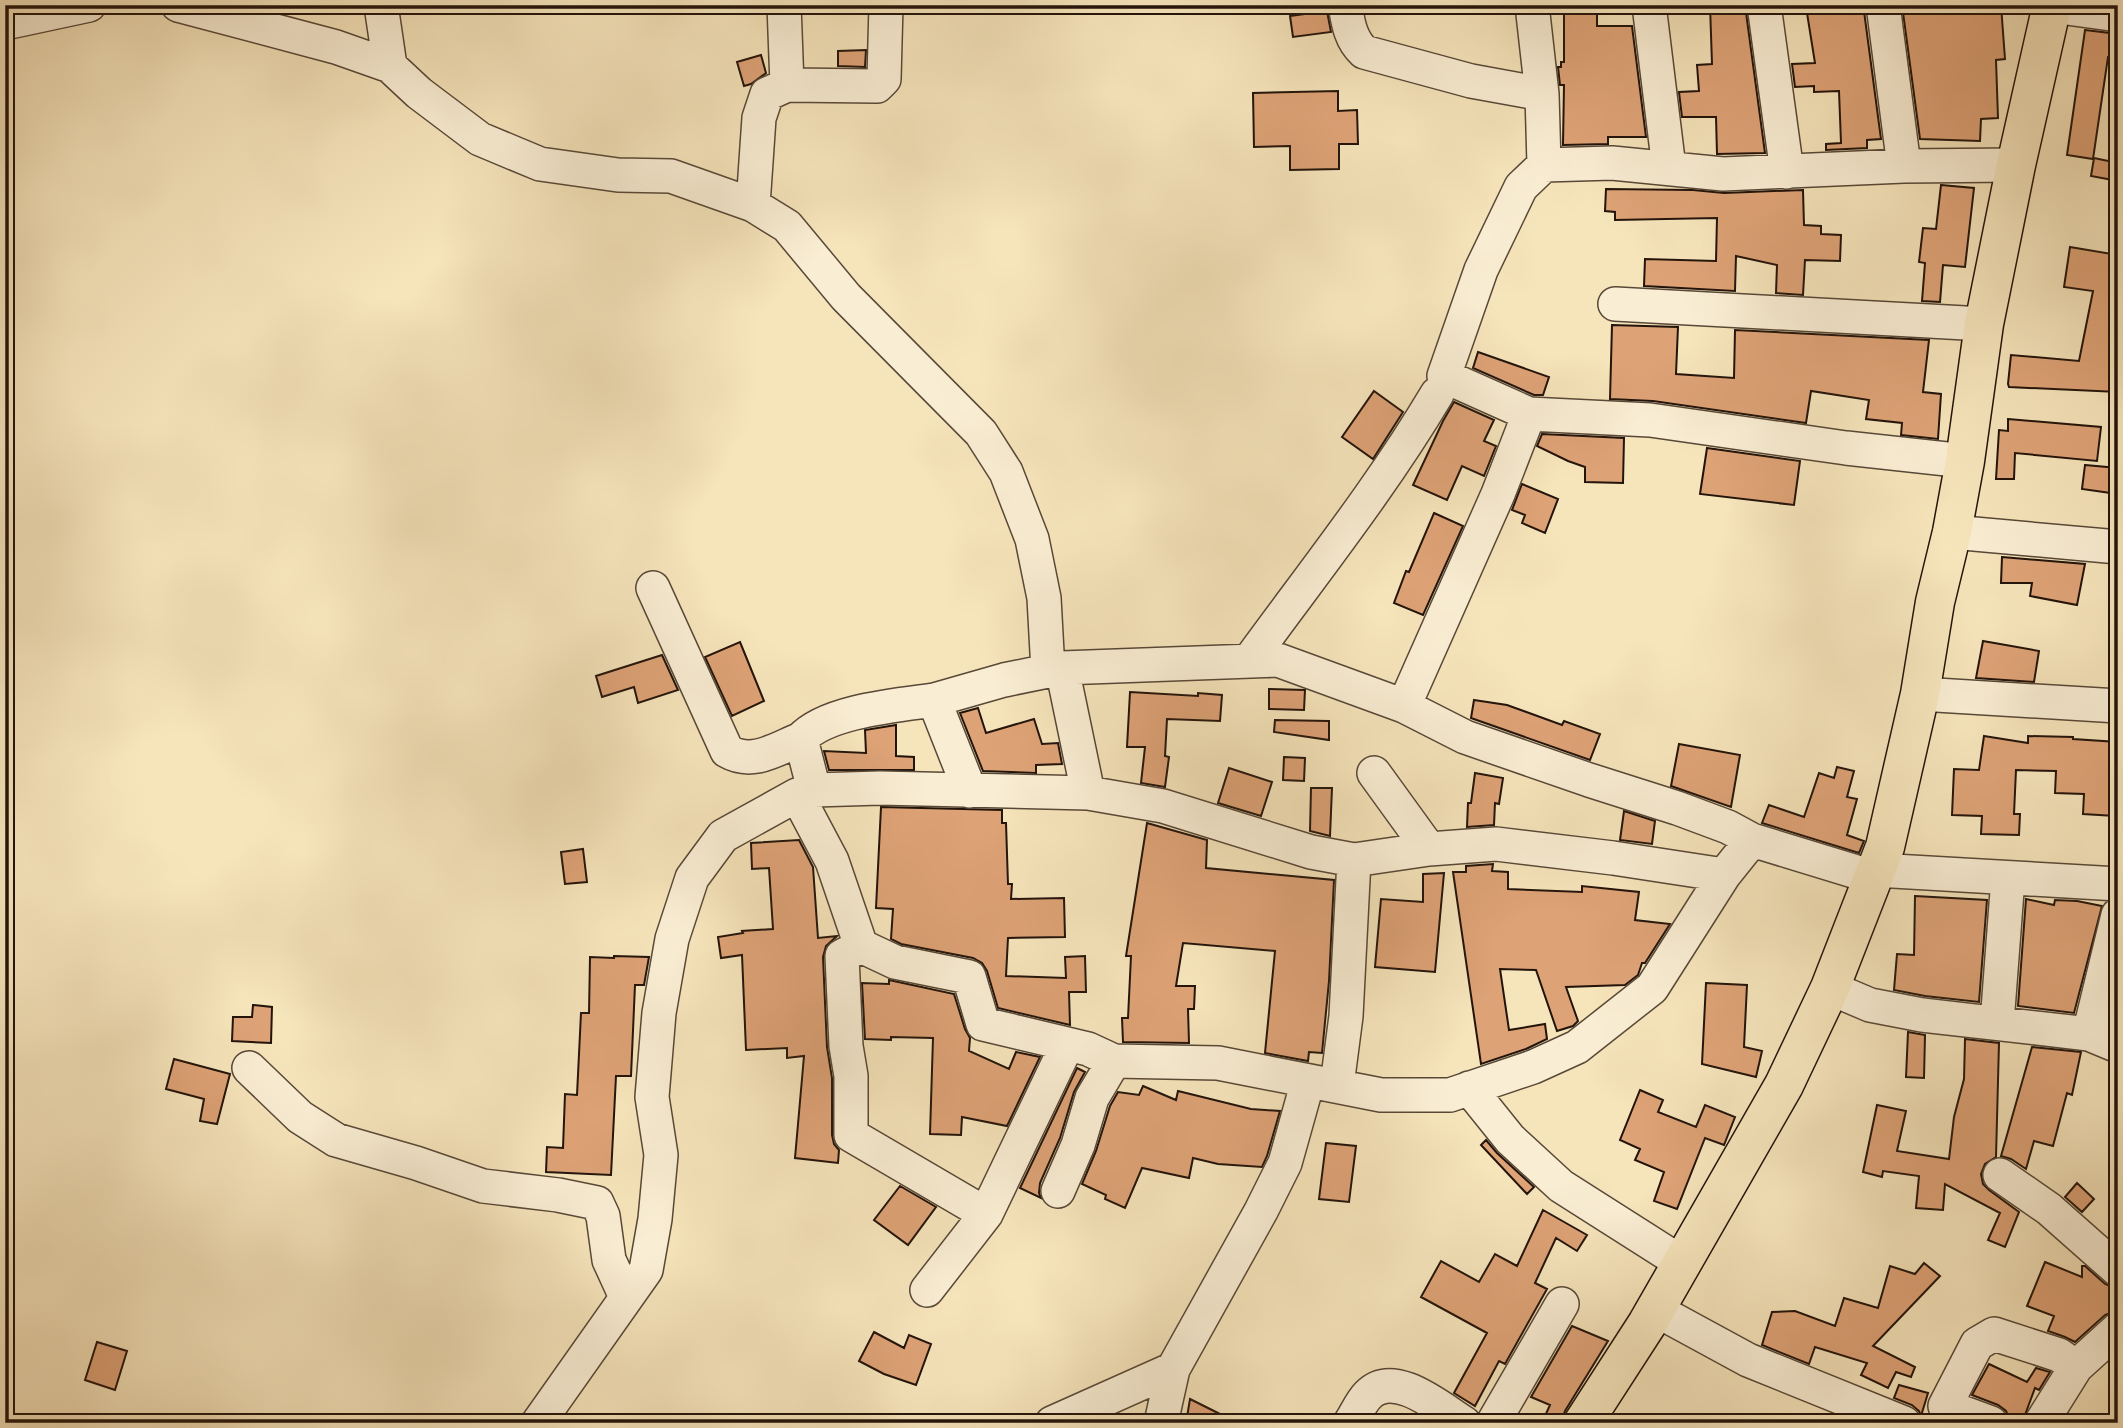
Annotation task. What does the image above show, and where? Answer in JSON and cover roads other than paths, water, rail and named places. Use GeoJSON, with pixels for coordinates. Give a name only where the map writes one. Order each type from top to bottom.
{"type":"FeatureCollection","features":[{"type":"Feature","properties":{"kind":"main road"},"geometry":{"type":"LineString","coordinates":[[1583,1423],[1656,1310],[1784,1085],[1830,988],[1885,847],[1920,694],[1935,602],[1952,532],[1984,324],[2015,165],[2052,5]]}},
{"type":"Feature","properties":{"kind":"street"},"geometry":{"type":"LineString","coordinates":[[5,23],[89,5]]}},
{"type":"Feature","properties":{"kind":"street"},"geometry":{"type":"LineString","coordinates":[[178,5],[214,10],[390,66],[419,93],[480,139],[540,164],[618,175],[671,176],[753,205],[787,226],[846,297],[981,433],[1006,472],[1032,539],[1055,669],[1088,793]]}},
{"type":"Feature","properties":{"kind":"street"},"geometry":{"type":"LineString","coordinates":[[382,5],[390,66]]}},
{"type":"Feature","properties":{"kind":"street"},"geometry":{"type":"LineString","coordinates":[[784,5],[787,85]]}},
{"type":"Feature","properties":{"kind":"street"},"geometry":{"type":"LineString","coordinates":[[753,205],[759,118],[767,94],[787,85],[877,86],[884,79],[886,5]]}},
{"type":"Feature","properties":{"kind":"street"},"geometry":{"type":"LineString","coordinates":[[1345,5],[1349,29],[1357,46],[1364,52],[1471,81],[1542,94]]}},
{"type":"Feature","properties":{"kind":"street"},"geometry":{"type":"LineString","coordinates":[[1532,5],[1542,94],[1544,166]]}},
{"type":"Feature","properties":{"kind":"street"},"geometry":{"type":"LineString","coordinates":[[1649,5],[1669,168]]}},
{"type":"Feature","properties":{"kind":"street"},"geometry":{"type":"LineString","coordinates":[[1764,5],[1787,172]]}},
{"type":"Feature","properties":{"kind":"street"},"geometry":{"type":"LineString","coordinates":[[1883,5],[1904,166]]}},
{"type":"Feature","properties":{"kind":"street"},"geometry":{"type":"LineString","coordinates":[[2052,5],[2118,15]]}},
{"type":"Feature","properties":{"kind":"street"},"geometry":{"type":"LineString","coordinates":[[1965,461],[1846,448],[1650,420],[1530,414],[1444,376],[1481,270],[1521,187],[1544,166],[1612,163],[1723,174],[1904,166],[2015,165]]}},
{"type":"Feature","properties":{"kind":"street"},"geometry":{"type":"LineString","coordinates":[[1615,304],[1984,324]]}},
{"type":"Feature","properties":{"kind":"street"},"geometry":{"type":"LineString","coordinates":[[1249,661],[1366,500],[1437,394]]}},
{"type":"Feature","properties":{"kind":"street"},"geometry":{"type":"LineString","coordinates":[[1404,706],[1498,494],[1530,414]]}},
{"type":"Feature","properties":{"kind":"street"},"geometry":{"type":"LineString","coordinates":[[1952,532],[2118,547]]}},
{"type":"Feature","properties":{"kind":"street"},"geometry":{"type":"LineString","coordinates":[[653,588],[727,751],[737,757],[752,758],[801,738],[808,730],[850,714],[934,700],[1055,669],[1278,660],[1404,706],[1465,737],[1677,808],[1728,827],[1752,840],[1874,873],[2118,884]]}},
{"type":"Feature","properties":{"kind":"street"},"geometry":{"type":"LineString","coordinates":[[1920,694],[2118,706]]}},
{"type":"Feature","properties":{"kind":"street"},"geometry":{"type":"LineString","coordinates":[[934,700],[971,792]]}},
{"type":"Feature","properties":{"kind":"street"},"geometry":{"type":"LineString","coordinates":[[801,738],[805,792],[861,946],[895,962],[969,977],[983,1024],[1088,1049],[1114,1061],[1218,1063],[1381,1095],[1450,1095],[1533,1067],[1577,1047],[1652,988],[1724,876],[1752,840]]}},
{"type":"Feature","properties":{"kind":"street"},"geometry":{"type":"LineString","coordinates":[[1374,774],[1429,849]]}},
{"type":"Feature","properties":{"kind":"street"},"geometry":{"type":"LineString","coordinates":[[538,1423],[646,1270],[655,1219],[661,1154],[652,1097],[659,1013],[672,939],[692,878],[723,836],[805,792],[880,788],[1088,793],[1163,806],[1311,852],[1354,860],[1429,849],[1496,844],[1613,858],[1724,876]]}},
{"type":"Feature","properties":{"kind":"street"},"geometry":{"type":"LineString","coordinates":[[1161,1423],[1173,1369],[1261,1211],[1322,1083],[1346,1016],[1354,860]]}},
{"type":"Feature","properties":{"kind":"street"},"geometry":{"type":"LineString","coordinates":[[1997,1023],[2008,878]]}},
{"type":"Feature","properties":{"kind":"street"},"geometry":{"type":"LineString","coordinates":[[1830,988],[1870,1005],[1922,1015],[1997,1023],[2103,1040],[2118,915]]}},
{"type":"Feature","properties":{"kind":"street"},"geometry":{"type":"LineString","coordinates":[[861,946],[842,956],[846,1046],[851,1076],[851,1135],[986,1214]]}},
{"type":"Feature","properties":{"kind":"street"},"geometry":{"type":"LineString","coordinates":[[927,1290],[986,1214],[1067,1045]]}},
{"type":"Feature","properties":{"kind":"street"},"geometry":{"type":"LineString","coordinates":[[1058,1191],[1078,1144],[1092,1098],[1114,1061]]}},
{"type":"Feature","properties":{"kind":"street"},"geometry":{"type":"LineString","coordinates":[[249,1068],[300,1116],[336,1140],[483,1186],[558,1195],[597,1203],[603,1216],[610,1259],[626,1297]]}},
{"type":"Feature","properties":{"kind":"street"},"geometry":{"type":"LineString","coordinates":[[1469,1088],[1510,1139],[1561,1186],[1682,1263]]}},
{"type":"Feature","properties":{"kind":"street"},"geometry":{"type":"LineString","coordinates":[[2000,1175],[2049,1209],[2118,1270]]}},
{"type":"Feature","properties":{"kind":"street"},"geometry":{"type":"LineString","coordinates":[[1493,1423],[1562,1304]]}},
{"type":"Feature","properties":{"kind":"street"},"geometry":{"type":"LineString","coordinates":[[1656,1310],[1748,1360],[1904,1423]]}},
{"type":"Feature","properties":{"kind":"street"},"geometry":{"type":"LineString","coordinates":[[2041,1423],[2076,1367],[2118,1329]]}},
{"type":"Feature","properties":{"kind":"street"},"geometry":{"type":"LineString","coordinates":[[1991,1423],[1945,1406],[1977,1343],[1994,1334],[2059,1355],[2076,1367]]}},
{"type":"Feature","properties":{"kind":"street"},"geometry":{"type":"LineString","coordinates":[[1052,1423],[1173,1369]]}},
{"type":"Feature","properties":{"kind":"street"},"geometry":{"type":"LineString","coordinates":[[1350,1423],[1368,1395],[1383,1385],[1407,1387],[1464,1423]]}}]}
